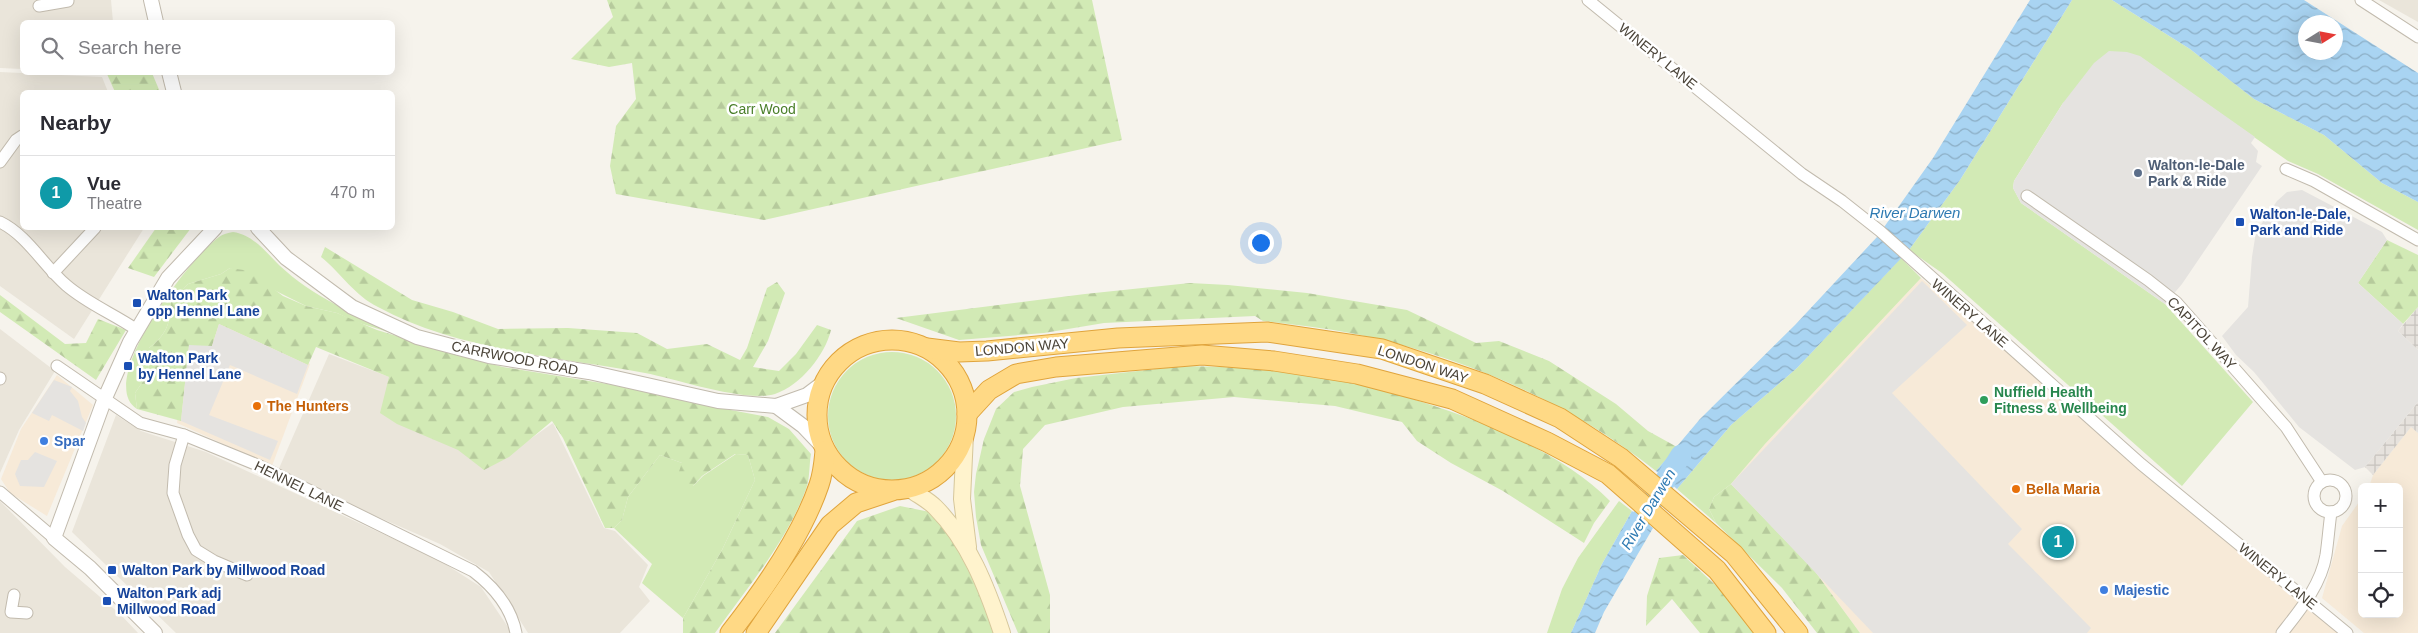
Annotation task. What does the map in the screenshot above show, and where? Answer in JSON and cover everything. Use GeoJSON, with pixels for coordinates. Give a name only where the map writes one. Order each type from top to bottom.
{"type":"FeatureCollection","features":[{"type":"Feature","properties":{"kind":"highway","name":"LONDON WAY"},"geometry":{"type":"LineString","coordinates":[[927,348],[959,352],[987,351],[1118,338],[1267,332],[1382,349],[1485,384],[1560,418],[1621,458],[1734,554],[1798,633]]}},
{"type":"Feature","properties":{"kind":"highway"},"geometry":{"type":"LineString","coordinates":[[756,633],[830,525],[856,504],[929,482],[945,469],[957,453],[965,435],[967,414],[964,394],[956,376],[943,360],[927,348],[901,341],[888,340],[868,343],[850,352],[834,366],[823,382],[817,404],[816,426],[824,449],[838,469],[855,482],[901,490]]}},
{"type":"Feature","properties":{"kind":"highway","name":"LONDON WAY"},"geometry":{"type":"LineString","coordinates":[[967,414],[989,390],[1016,374],[1056,367],[1202,355],[1274,361],[1357,374],[1452,399],[1548,442],[1608,474],[1717,570],[1766,633]]}},
{"type":"Feature","properties":{"kind":"highway"},"geometry":{"type":"LineString","coordinates":[[730,633],[770,577],[806,513],[820,483],[824,449]]}},
{"type":"Feature","properties":{"kind":"main road"},"geometry":{"type":"LineString","coordinates":[[965,435],[962,499],[968,550]]}},
{"type":"Feature","properties":{"kind":"main road"},"geometry":{"type":"LineString","coordinates":[[901,490],[934,505],[952,526],[968,550],[1002,633]]}},
{"type":"Feature","properties":{"kind":"street"},"geometry":{"type":"LineString","coordinates":[[151,0],[156,20]]}},
{"type":"Feature","properties":{"kind":"street","name":"WINERY LANE"},"geometry":{"type":"LineString","coordinates":[[1588,0],[1802,174],[1842,201],[1883,234],[2141,464],[2347,633]]}},
{"type":"Feature","properties":{"kind":"street"},"geometry":{"type":"LineString","coordinates":[[2361,0],[2418,37]]}},
{"type":"Feature","properties":{"kind":"street"},"geometry":{"type":"LineString","coordinates":[[39,6],[53,2],[68,1]]}},
{"type":"Feature","properties":{"kind":"street"},"geometry":{"type":"LineString","coordinates":[[169,75],[173,90]]}},
{"type":"Feature","properties":{"kind":"street"},"geometry":{"type":"LineString","coordinates":[[0,162],[20,137]]}},
{"type":"Feature","properties":{"kind":"street"},"geometry":{"type":"LineString","coordinates":[[2286,169],[2314,180],[2418,240]]}},
{"type":"Feature","properties":{"kind":"street","name":"CAPITOL WAY"},"geometry":{"type":"LineString","coordinates":[[2027,196],[2148,280],[2176,302],[2286,427],[2322,482]]}},
{"type":"Feature","properties":{"kind":"street"},"geometry":{"type":"LineString","coordinates":[[0,222],[20,236],[53,274],[98,308],[137,330]]}},
{"type":"Feature","properties":{"kind":"street"},"geometry":{"type":"LineString","coordinates":[[53,274],[93,230]]}},
{"type":"Feature","properties":{"kind":"street"},"geometry":{"type":"LineString","coordinates":[[54,538],[105,398],[137,330],[168,278],[213,230]]}},
{"type":"Feature","properties":{"kind":"street","name":"CARRWOOD ROAD"},"geometry":{"type":"LineString","coordinates":[[260,230],[286,258],[352,307],[417,337],[490,356],[598,374],[718,401],[776,406],[807,395],[823,382]]}},
{"type":"Feature","properties":{"kind":"street","name":"HENNEL LANE"},"geometry":{"type":"LineString","coordinates":[[57,366],[140,423],[184,435],[260,466],[473,571],[490,584],[499,596],[510,613],[516,633]]}},
{"type":"Feature","properties":{"kind":"street"},"geometry":{"type":"LineString","coordinates":[[776,406],[803,426],[824,449]]}},
{"type":"Feature","properties":{"kind":"street"},"geometry":{"type":"LineString","coordinates":[[184,435],[175,465],[173,493],[188,535],[196,550],[214,561],[247,575]]}},
{"type":"Feature","properties":{"kind":"street"},"geometry":{"type":"LineString","coordinates":[[2336,481],[2344,487],[2346,499],[2342,508],[2331,512],[2322,510],[2315,500],[2316,490],[2322,482],[2336,481]]}},
{"type":"Feature","properties":{"kind":"street"},"geometry":{"type":"LineString","coordinates":[[0,492],[90,568],[155,633]]}},
{"type":"Feature","properties":{"kind":"street"},"geometry":{"type":"LineString","coordinates":[[2282,633],[2307,600],[2326,556],[2331,512]]}},
{"type":"Feature","properties":{"kind":"street"},"geometry":{"type":"LineString","coordinates":[[14,595],[6,611],[27,613]]}},
{"type":"Feature","properties":{"kind":"shaded area"},"geometry":{"type":"Polygon","coordinates":[[[0,0],[111,0],[113,20],[20,20],[20,69],[0,68],[0,0]]]}},
{"type":"Feature","properties":{"kind":"shaded area"},"geometry":{"type":"Polygon","coordinates":[[[2379,0],[2418,0],[2418,22],[2379,0]]]}},
{"type":"Feature","properties":{"kind":"shaded area","name":"Walton-le-Dale Park & Ride"},"geometry":{"type":"Polygon","coordinates":[[[2109,51],[2127,52],[2140,56],[2255,137],[2251,143],[2258,151],[2256,162],[2262,166],[2182,284],[2165,304],[2021,203],[2013,188],[2014,181],[2063,103],[2094,63],[2109,51]]]}},
{"type":"Feature","properties":{"kind":"shaded area"},"geometry":{"type":"Polygon","coordinates":[[[0,72],[20,73],[20,75],[102,77],[107,90],[20,90],[20,230],[143,230],[74,339],[0,286],[0,72]]]}},
{"type":"Feature","properties":{"kind":"shaded area","name":"Walton-le-Dale Park & Ride"},"geometry":{"type":"Polygon","coordinates":[[[2302,190],[2382,232],[2387,240],[2358,283],[2403,324],[2398,331],[2418,350],[2418,402],[2365,467],[2355,470],[2299,427],[2254,372],[2236,355],[2222,336],[2248,307],[2256,232],[2277,201],[2287,192],[2302,190]]]}},
{"type":"Feature","properties":{"kind":"shaded area"},"geometry":{"type":"Polygon","coordinates":[[[1921,278],[2341,633],[1860,633],[1814,570],[1731,484],[1765,444],[1921,278]]]}},
{"type":"Feature","properties":{"kind":"shaded area"},"geometry":{"type":"Polygon","coordinates":[[[1922,281],[1967,325],[1892,393],[2022,529],[2008,544],[2091,628],[2087,633],[1873,633],[1731,484],[1922,281]]]}},
{"type":"Feature","properties":{"kind":"shaded area"},"geometry":{"type":"Polygon","coordinates":[[[2418,307],[2418,350],[2398,331],[2418,307]]]}},
{"type":"Feature","properties":{"kind":"shaded area"},"geometry":{"type":"Polygon","coordinates":[[[217,319],[310,364],[272,466],[177,423],[185,343],[217,319]]]}},
{"type":"Feature","properties":{"kind":"shaded area"},"geometry":{"type":"Polygon","coordinates":[[[219,324],[308,365],[297,394],[230,365],[209,415],[278,441],[270,460],[181,421],[189,345],[212,346],[219,324]]]}},
{"type":"Feature","properties":{"kind":"shaded area"},"geometry":{"type":"Polygon","coordinates":[[[0,329],[55,371],[19,430],[0,473],[0,329]]]}},
{"type":"Feature","properties":{"kind":"shaded area"},"geometry":{"type":"Polygon","coordinates":[[[329,354],[392,378],[519,447],[553,423],[604,528],[615,531],[648,565],[639,587],[650,601],[620,633],[528,633],[489,572],[440,544],[277,473],[329,354]]]}},
{"type":"Feature","properties":{"kind":"shaded area"},"geometry":{"type":"Polygon","coordinates":[[[57,375],[93,405],[47,516],[10,493],[1,479],[21,429],[57,375]]]}},
{"type":"Feature","properties":{"kind":"shaded area"},"geometry":{"type":"Polygon","coordinates":[[[54,380],[72,387],[70,391],[78,401],[82,417],[86,423],[83,431],[52,415],[49,421],[32,413],[54,380]]]}},
{"type":"Feature","properties":{"kind":"shaded area"},"geometry":{"type":"Polygon","coordinates":[[[2418,402],[2418,433],[2411,427],[2373,475],[2365,467],[2418,402]]]}},
{"type":"Feature","properties":{"kind":"shaded area"},"geometry":{"type":"Polygon","coordinates":[[[116,415],[141,431],[206,452],[439,560],[481,587],[512,633],[176,633],[72,532],[116,415]]]}},
{"type":"Feature","properties":{"kind":"shaded area"},"geometry":{"type":"Polygon","coordinates":[[[2411,427],[2418,433],[2418,633],[2364,633],[2322,598],[2342,526],[2358,504],[2358,618],[2403,618],[2403,483],[2370,483],[2373,475],[2411,427]]]}},
{"type":"Feature","properties":{"kind":"shaded area"},"geometry":{"type":"Polygon","coordinates":[[[35,452],[57,461],[44,487],[20,486],[15,474],[21,460],[28,460],[35,452]]]}},
{"type":"Feature","properties":{"kind":"shaded area"},"geometry":{"type":"Polygon","coordinates":[[[0,501],[65,567],[120,614],[138,633],[0,633],[0,501]]]}},
{"type":"Feature","properties":{"kind":"green space","name":"Carr Wood"},"geometry":{"type":"Polygon","coordinates":[[[607,0],[1092,0],[1122,140],[764,220],[616,194],[610,166],[616,126],[636,99],[632,63],[609,67],[571,59],[613,17],[607,0]]]}},
{"type":"Feature","properties":{"kind":"green space"},"geometry":{"type":"Polygon","coordinates":[[[2072,0],[2112,0],[2190,49],[2254,99],[2324,135],[2382,183],[2418,202],[2418,230],[2318,174],[2288,161],[2139,56],[2063,103],[2014,181],[2013,188],[2021,203],[2165,304],[2253,402],[2182,486],[1942,273],[1909,250],[1960,180],[2072,0]]]}},
{"type":"Feature","properties":{"kind":"green space"},"geometry":{"type":"Polygon","coordinates":[[[107,75],[153,75],[159,90],[114,90],[107,75]]]}},
{"type":"Feature","properties":{"kind":"green space"},"geometry":{"type":"Polygon","coordinates":[[[155,230],[189,230],[154,277],[128,268],[155,230]]]}},
{"type":"Feature","properties":{"kind":"green space"},"geometry":{"type":"Polygon","coordinates":[[[233,232],[253,240],[306,287],[398,335],[356,322],[337,313],[306,306],[230,268],[221,274],[188,284],[171,302],[170,316],[164,333],[149,348],[149,364],[146,377],[135,393],[137,409],[127,395],[128,374],[137,348],[151,320],[188,268],[221,236],[233,232]]]}},
{"type":"Feature","properties":{"kind":"green space"},"geometry":{"type":"Polygon","coordinates":[[[2387,240],[2418,255],[2418,307],[2403,324],[2358,283],[2387,240]]]}},
{"type":"Feature","properties":{"kind":"green space"},"geometry":{"type":"Polygon","coordinates":[[[325,247],[412,300],[453,312],[498,329],[568,328],[637,333],[667,349],[707,344],[740,360],[747,348],[767,288],[777,282],[785,293],[768,341],[753,367],[779,371],[796,354],[817,325],[831,330],[818,359],[803,376],[785,390],[762,396],[730,393],[645,373],[474,343],[409,322],[378,307],[355,291],[321,257],[325,247]]]}},
{"type":"Feature","properties":{"kind":"green space"},"geometry":{"type":"Polygon","coordinates":[[[1901,258],[1921,278],[1765,444],[1731,484],[1714,497],[1709,509],[1716,523],[1677,489],[1731,425],[1797,368],[1901,258]]]}},
{"type":"Feature","properties":{"kind":"green space"},"geometry":{"type":"Polygon","coordinates":[[[230,268],[250,271],[283,296],[306,306],[337,313],[377,330],[472,359],[503,367],[644,390],[688,402],[768,417],[789,429],[811,454],[806,489],[777,546],[715,633],[683,633],[683,618],[722,550],[755,480],[748,455],[735,454],[702,476],[693,486],[676,480],[682,463],[660,455],[628,497],[622,520],[614,528],[605,528],[563,438],[552,421],[509,457],[484,470],[458,450],[397,424],[380,413],[389,377],[316,347],[308,365],[219,324],[212,346],[189,346],[181,421],[137,409],[135,393],[146,377],[149,364],[149,348],[164,333],[170,316],[171,302],[188,284],[221,274],[230,268]]]}},
{"type":"Feature","properties":{"kind":"green space"},"geometry":{"type":"Polygon","coordinates":[[[1190,283],[1307,293],[1407,310],[1476,343],[1499,341],[1549,361],[1616,404],[1648,431],[1677,447],[1656,471],[1591,425],[1520,388],[1483,372],[1446,358],[1369,337],[1329,329],[1263,321],[1255,316],[1104,323],[1044,333],[959,340],[896,318],[1190,283]]]}},
{"type":"Feature","properties":{"kind":"green space"},"geometry":{"type":"Polygon","coordinates":[[[0,295],[65,344],[86,343],[98,319],[126,330],[96,380],[0,312],[0,295]]]}},
{"type":"Feature","properties":{"kind":"green space"},"geometry":{"type":"Polygon","coordinates":[[[892,352],[916,357],[937,371],[951,392],[956,416],[951,440],[937,461],[916,475],[892,480],[868,475],[847,461],[833,440],[828,416],[833,392],[847,371],[868,357],[892,352]]]}},
{"type":"Feature","properties":{"kind":"green space"},"geometry":{"type":"Polygon","coordinates":[[[1182,366],[1278,370],[1372,388],[1416,400],[1461,415],[1545,453],[1580,476],[1610,501],[1594,523],[1584,543],[1503,491],[1451,463],[1417,441],[1402,422],[1335,406],[1234,397],[1123,407],[1045,425],[1023,449],[1020,486],[1050,595],[1050,633],[1018,633],[981,545],[976,517],[974,492],[976,474],[984,439],[996,409],[1014,392],[1032,387],[1076,378],[1182,366]]]}},
{"type":"Feature","properties":{"kind":"green space"},"geometry":{"type":"Polygon","coordinates":[[[736,454],[748,455],[755,480],[722,550],[683,618],[642,583],[652,564],[614,528],[622,520],[628,497],[660,455],[682,463],[693,486],[703,476],[736,454]]]}},
{"type":"Feature","properties":{"kind":"green space"},"geometry":{"type":"Polygon","coordinates":[[[1731,484],[1814,570],[1860,633],[1817,633],[1782,588],[1716,523],[1709,509],[1714,497],[1731,484]]]}},
{"type":"Feature","properties":{"kind":"green space"},"geometry":{"type":"Polygon","coordinates":[[[1619,501],[1632,511],[1602,564],[1571,633],[1547,633],[1562,589],[1578,558],[1619,501]]]}},
{"type":"Feature","properties":{"kind":"green space"},"geometry":{"type":"Polygon","coordinates":[[[900,506],[930,512],[959,546],[998,633],[775,633],[857,521],[900,506]]]}},
{"type":"Feature","properties":{"kind":"green space"},"geometry":{"type":"Polygon","coordinates":[[[1683,555],[1725,594],[1754,633],[1700,633],[1672,599],[1646,626],[1647,596],[1659,558],[1683,555]]]}},
{"type":"Feature","properties":{"kind":"water","name":"River Darwen"},"geometry":{"type":"Polygon","coordinates":[[[2030,0],[2072,0],[1960,180],[1909,250],[1797,368],[1731,425],[1677,489],[1656,471],[1700,419],[1795,325],[1877,237],[1933,158],[2030,0]]]}},
{"type":"Feature","properties":{"kind":"water"},"geometry":{"type":"Polygon","coordinates":[[[2112,0],[2304,0],[2327,15],[2298,15],[2298,60],[2343,60],[2343,25],[2418,73],[2418,202],[2382,183],[2324,135],[2254,99],[2190,49],[2112,0]]]}},
{"type":"Feature","properties":{"kind":"water"},"geometry":{"type":"Polygon","coordinates":[[[1632,511],[1653,528],[1604,612],[1595,633],[1571,633],[1602,564],[1632,511]]]}},
{"type":"Feature","properties":{"kind":"waterway","name":"River Darwen"},"geometry":{"type":"LineString","coordinates":[[1626,544],[1681,455]]}},
{"type":"Feature","properties":{"kind":"place","name":"Walton-le-Dale Park & Ride"},"geometry":{"type":"Point","coordinates":[2138,173]}},
{"type":"Feature","properties":{"kind":"place","name":"Walton-le-Dale, Park and Ride"},"geometry":{"type":"Point","coordinates":[2240,222]}},
{"type":"Feature","properties":{"kind":"place","name":"Walton Park opp Hennel Lane"},"geometry":{"type":"Point","coordinates":[137,303]}},
{"type":"Feature","properties":{"kind":"place","name":"Walton Park by Hennel Lane"},"geometry":{"type":"Point","coordinates":[128,366]}},
{"type":"Feature","properties":{"kind":"place","name":"Nuffield Health Fitness & Wellbeing"},"geometry":{"type":"Point","coordinates":[1984,400]}},
{"type":"Feature","properties":{"kind":"place","name":"The Hunters"},"geometry":{"type":"Point","coordinates":[257,406]}},
{"type":"Feature","properties":{"kind":"place","name":"Spar"},"geometry":{"type":"Point","coordinates":[44,441]}},
{"type":"Feature","properties":{"kind":"place","name":"Bella Maria"},"geometry":{"type":"Point","coordinates":[2016,489]}},
{"type":"Feature","properties":{"kind":"place","name":"Vue"},"geometry":{"type":"Point","coordinates":[2058,542]}},
{"type":"Feature","properties":{"kind":"place","name":"Walton Park by Millwood Road"},"geometry":{"type":"Point","coordinates":[112,570]}},
{"type":"Feature","properties":{"kind":"place","name":"Majestic"},"geometry":{"type":"Point","coordinates":[2104,590]}},
{"type":"Feature","properties":{"kind":"place","name":"Walton Park adj Millwood Road"},"geometry":{"type":"Point","coordinates":[107,601]}}]}
